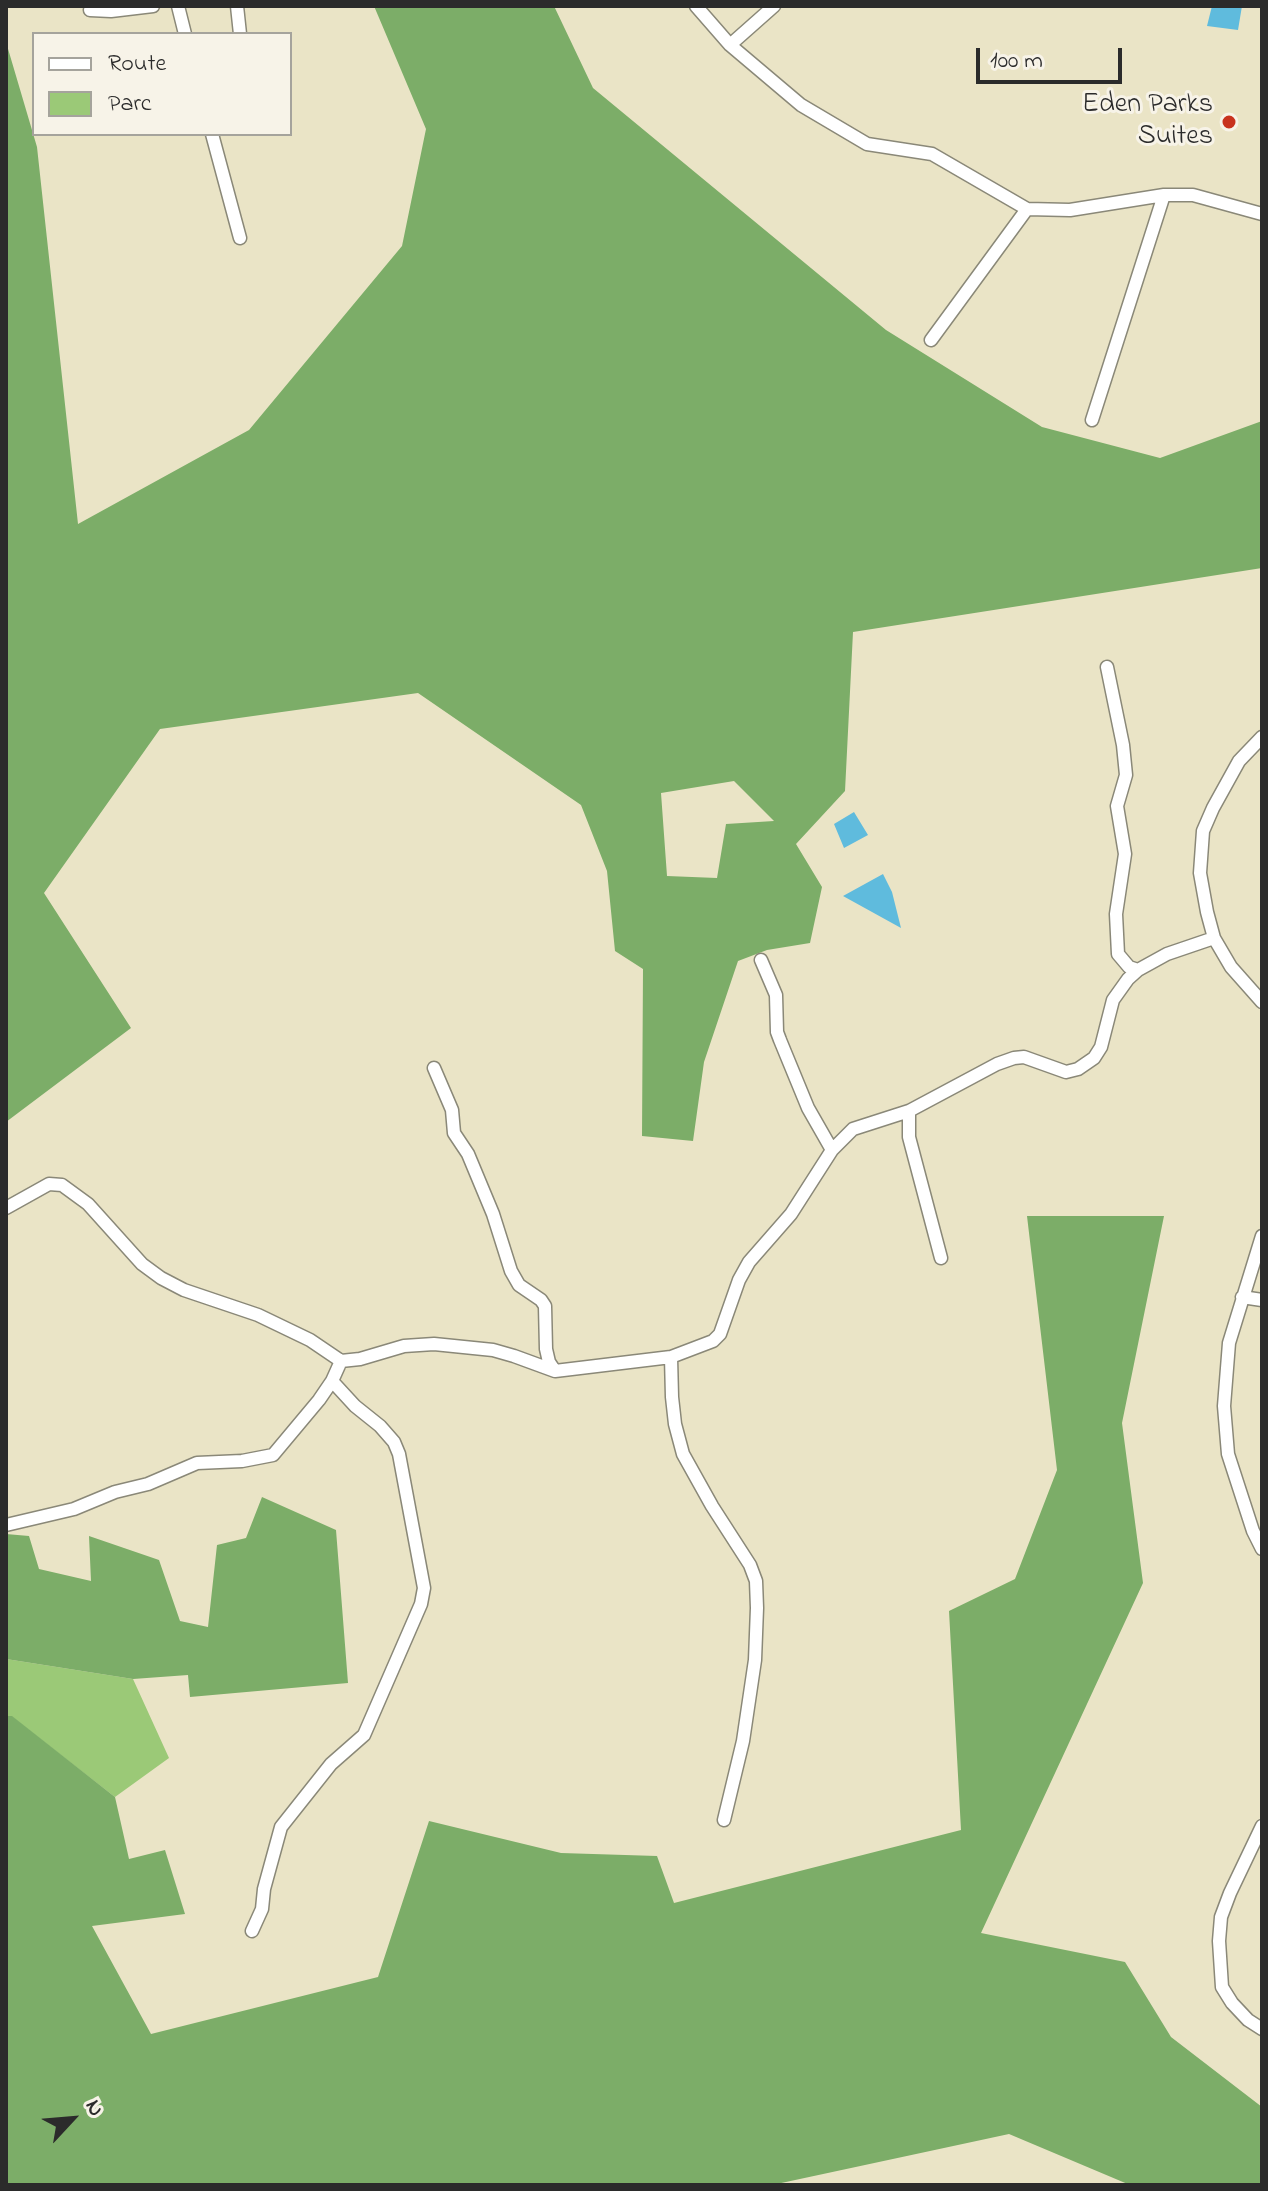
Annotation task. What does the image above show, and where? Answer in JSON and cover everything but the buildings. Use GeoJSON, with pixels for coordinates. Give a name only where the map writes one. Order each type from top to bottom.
{"type":"FeatureCollection","features":[{"type":"Feature","properties":{"kind":"street"},"geometry":{"type":"LineString","coordinates":[[90,10],[153,6]]}},
{"type":"Feature","properties":{"kind":"street"},"geometry":{"type":"LineString","coordinates":[[178,6],[184,32]]}},
{"type":"Feature","properties":{"kind":"street"},"geometry":{"type":"LineString","coordinates":[[237,6],[240,32]]}},
{"type":"Feature","properties":{"kind":"street"},"geometry":{"type":"LineString","coordinates":[[696,6],[730,45],[801,105],[867,144],[932,154],[1027,209],[1070,210],[1164,195],[1193,195],[1262,214]]}},
{"type":"Feature","properties":{"kind":"street"},"geometry":{"type":"LineString","coordinates":[[730,45],[774,6]]}},
{"type":"Feature","properties":{"kind":"street"},"geometry":{"type":"LineString","coordinates":[[213,136],[240,238]]}},
{"type":"Feature","properties":{"kind":"street"},"geometry":{"type":"LineString","coordinates":[[1092,420],[1164,195]]}},
{"type":"Feature","properties":{"kind":"street"},"geometry":{"type":"LineString","coordinates":[[931,340],[1027,209]]}},
{"type":"Feature","properties":{"kind":"street"},"geometry":{"type":"LineString","coordinates":[[1107,667],[1126,775],[1117,806],[1125,854],[1116,914],[1118,954],[1129,967],[1138,970]]}},
{"type":"Feature","properties":{"kind":"street"},"geometry":{"type":"LineString","coordinates":[[1262,737],[1239,761],[1203,831],[1200,873],[1214,938],[1231,967],[1262,1002]]}},
{"type":"Feature","properties":{"kind":"street"},"geometry":{"type":"LineString","coordinates":[[6,1208],[49,1184],[62,1185],[88,1204],[142,1264],[161,1278],[184,1290],[258,1315],[310,1340],[341,1361],[360,1359],[404,1346],[434,1344],[493,1350],[555,1371],[671,1357],[713,1341],[720,1334],[739,1280],[749,1262],[791,1214],[832,1150],[853,1129],[909,1111],[1014,1058],[1024,1057],[1066,1072],[1078,1069],[1094,1058],[1101,1047],[1113,1000],[1128,979],[1167,954],[1214,938]]}},
{"type":"Feature","properties":{"kind":"street"},"geometry":{"type":"LineString","coordinates":[[761,960],[776,995],[780,1040],[808,1108],[832,1150]]}},
{"type":"Feature","properties":{"kind":"street"},"geometry":{"type":"LineString","coordinates":[[434,1068],[452,1110],[454,1133],[468,1154],[493,1214],[511,1271],[519,1285],[545,1306],[546,1349],[555,1371]]}},
{"type":"Feature","properties":{"kind":"street"},"geometry":{"type":"LineString","coordinates":[[909,1111],[909,1137],[941,1258]]}},
{"type":"Feature","properties":{"kind":"street"},"geometry":{"type":"LineString","coordinates":[[1262,1236],[1229,1343],[1224,1406],[1228,1454],[1253,1531],[1262,1549]]}},
{"type":"Feature","properties":{"kind":"street"},"geometry":{"type":"LineString","coordinates":[[1242,1297],[1262,1300]]}},
{"type":"Feature","properties":{"kind":"street"},"geometry":{"type":"LineString","coordinates":[[671,1357],[675,1424],[683,1454],[750,1565],[756,1581],[755,1660],[743,1741],[724,1820]]}},
{"type":"Feature","properties":{"kind":"street"},"geometry":{"type":"LineString","coordinates":[[6,1525],[74,1509],[115,1492],[148,1484],[197,1463],[242,1461],[273,1455],[319,1400],[341,1361]]}},
{"type":"Feature","properties":{"kind":"street"},"geometry":{"type":"LineString","coordinates":[[252,1931],[262,1909],[264,1889],[281,1827],[317,1780],[364,1735],[421,1604],[424,1588],[399,1454],[388,1435],[332,1381]]}},
{"type":"Feature","properties":{"kind":"street"},"geometry":{"type":"LineString","coordinates":[[1262,1826],[1221,1917],[1219,1941],[1222,1987],[1248,2020],[1262,2029]]}},
{"type":"Feature","properties":{"kind":"green space"},"geometry":{"type":"Polygon","coordinates":[[[374,6],[554,6],[593,88],[886,330],[1042,427],[1160,458],[1262,421],[1262,568],[853,632],[845,791],[796,844],[822,887],[810,943],[767,950],[738,961],[704,1062],[693,1141],[642,1136],[643,969],[615,951],[607,871],[581,805],[418,693],[160,729],[44,893],[131,1028],[6,1122],[6,42],[37,147],[78,524],[249,430],[402,246],[426,129],[374,6]],[[734,781],[661,793],[667,876],[717,878],[726,824],[774,821],[734,781]]]}},
{"type":"Feature","properties":{"kind":"green space"},"geometry":{"type":"Polygon","coordinates":[[[1027,1216],[1164,1216],[1122,1423],[1143,1583],[981,1933],[1125,1962],[1171,2037],[1262,2107],[1262,2185],[1130,2185],[1009,2134],[772,2185],[6,2185],[6,1716],[12,1716],[115,1797],[129,1859],[165,1850],[185,1914],[92,1926],[151,2034],[378,1977],[429,1821],[561,1853],[657,1856],[674,1903],[961,1830],[949,1611],[1015,1579],[1057,1470],[1027,1216]]]}},
{"type":"Feature","properties":{"kind":"green space"},"geometry":{"type":"Polygon","coordinates":[[[262,1497],[336,1530],[348,1683],[190,1697],[188,1675],[133,1679],[6,1659],[6,1534],[29,1536],[39,1569],[91,1581],[89,1536],[159,1560],[180,1621],[208,1627],[217,1545],[246,1538],[262,1497]]]}},
{"type":"Feature","properties":{"kind":"green space"},"geometry":{"type":"Polygon","coordinates":[[[6,1659],[133,1679],[169,1758],[115,1797],[12,1717],[6,1716],[6,1659]]]}},
{"type":"Feature","properties":{"kind":"water"},"geometry":{"type":"Polygon","coordinates":[[[1212,6],[1242,6],[1238,30],[1207,26],[1212,6]]]}},
{"type":"Feature","properties":{"kind":"water"},"geometry":{"type":"Polygon","coordinates":[[[854,812],[868,835],[844,848],[834,824],[854,812]]]}},
{"type":"Feature","properties":{"kind":"water"},"geometry":{"type":"Polygon","coordinates":[[[883,874],[892,892],[901,928],[843,896],[883,874]]]}},
{"type":"Feature","properties":{"kind":"place","name":"Eden Parks Suites"},"geometry":{"type":"Point","coordinates":[1229,122]}}]}
